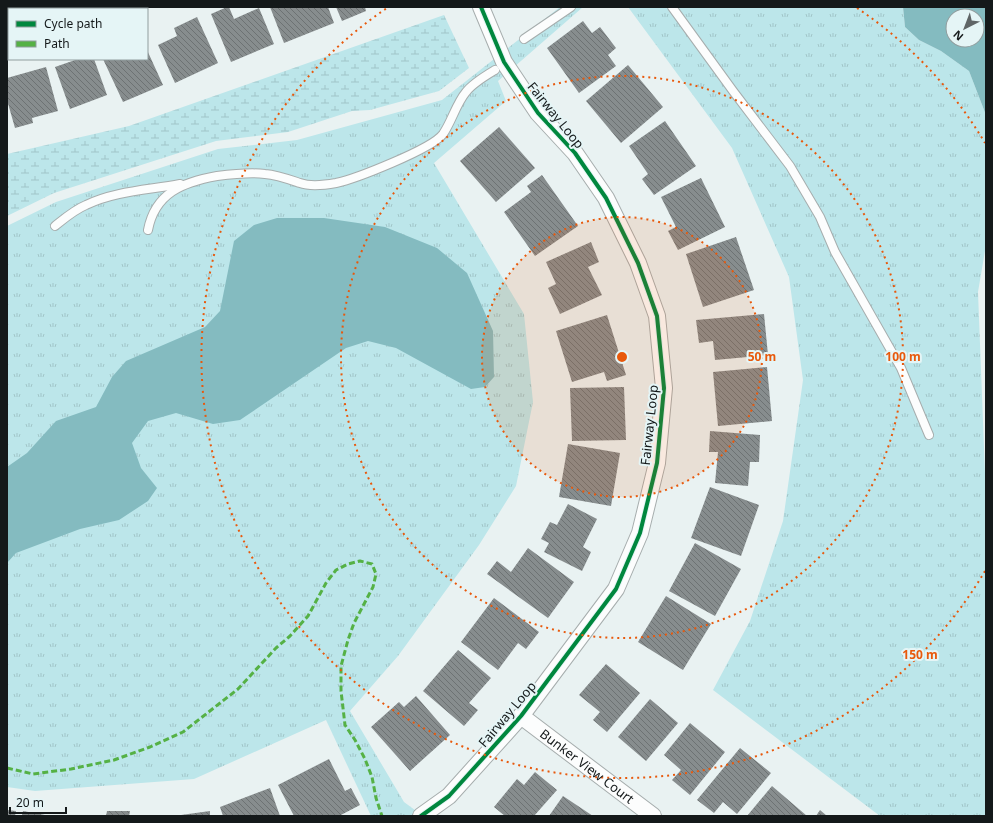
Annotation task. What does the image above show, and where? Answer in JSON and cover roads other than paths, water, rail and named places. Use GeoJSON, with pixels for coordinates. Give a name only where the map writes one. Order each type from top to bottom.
{"type":"FeatureCollection","features":[{"type":"Feature","properties":{"kind":"street","name":"Fairway Loop"},"geometry":{"type":"LineString","coordinates":[[421,816],[449,796],[521,716],[616,589],[640,533],[657,463],[664,388],[657,316],[638,263],[606,198],[575,153],[538,113],[504,62],[481,7]]}},
{"type":"Feature","properties":{"kind":"street","name":"Bunker View Court"},"geometry":{"type":"LineString","coordinates":[[521,716],[653,816]]}},
{"type":"Feature","properties":{"kind":"lane"},"geometry":{"type":"LineString","coordinates":[[524,39],[572,7]]}},
{"type":"Feature","properties":{"kind":"lane"},"geometry":{"type":"LineString","coordinates":[[672,7],[729,86],[790,166],[820,216],[835,252],[900,368],[930,435]]}},
{"type":"Feature","properties":{"kind":"lane"},"geometry":{"type":"LineString","coordinates":[[148,230],[150,220],[161,201],[176,189],[194,180],[231,174],[251,173],[283,177],[301,184],[318,185],[336,183],[353,178],[406,157],[424,148],[442,136],[466,92],[495,70]]}},
{"type":"Feature","properties":{"kind":"lane"},"geometry":{"type":"LineString","coordinates":[[55,226],[74,211],[87,204],[138,190],[189,183]]}}]}
